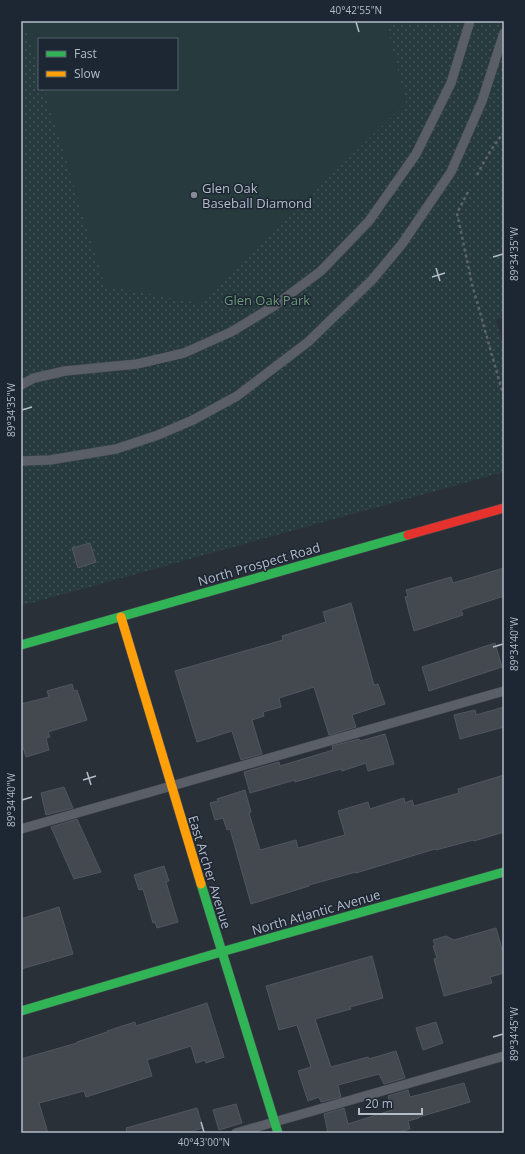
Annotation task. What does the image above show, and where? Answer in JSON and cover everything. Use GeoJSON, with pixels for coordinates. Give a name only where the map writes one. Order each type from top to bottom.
{"type":"FeatureCollection","features":[{"type":"Feature","properties":{"kind":"street","name":"North Prospect Road"},"geometry":{"type":"LineString","coordinates":[[21,645],[504,508]]}},
{"type":"Feature","properties":{"kind":"street","name":"East Archer Avenue"},"geometry":{"type":"LineString","coordinates":[[121,617],[221,952],[278,1133]]}},
{"type":"Feature","properties":{"kind":"street","name":"North Atlantic Avenue"},"geometry":{"type":"LineString","coordinates":[[21,1011],[221,952],[504,872]]}},
{"type":"Feature","properties":{"kind":"lane"},"geometry":{"type":"LineString","coordinates":[[21,385],[34,378],[65,371],[137,364],[184,353],[231,332],[274,306],[320,271],[369,221],[416,154],[451,83],[470,21]]}},
{"type":"Feature","properties":{"kind":"lane"},"geometry":{"type":"LineString","coordinates":[[21,461],[50,460],[116,449],[158,435],[193,420],[237,396],[308,342],[372,280],[402,244],[451,172],[482,101],[504,33]]}},
{"type":"Feature","properties":{"kind":"lane"},"geometry":{"type":"LineString","coordinates":[[21,829],[504,691]]}},
{"type":"Feature","properties":{"kind":"lane"},"geometry":{"type":"LineString","coordinates":[[236,1133],[504,1056]]}},
{"type":"Feature","properties":{"kind":"path"},"geometry":{"type":"LineString","coordinates":[[477,175],[485,158],[504,132]]}},
{"type":"Feature","properties":{"kind":"path"},"geometry":{"type":"LineString","coordinates":[[468,192],[457,213],[472,284],[504,398]]}},
{"type":"Feature","properties":{"kind":"green space","name":"Glen Oak Park"},"geometry":{"type":"Polygon","coordinates":[[[21,21],[504,21],[504,317],[496,320],[504,349],[504,472],[21,606],[21,21]]]}},
{"type":"Feature","properties":{"kind":"green space","name":"Glen Oak Baseball Diamond"},"geometry":{"type":"Polygon","coordinates":[[[23,21],[386,21],[406,103],[198,303],[105,286],[44,90],[178,90],[178,38],[38,38],[38,69],[23,21]]]}},
{"type":"Feature","properties":{"kind":"building"},"geometry":{"type":"Polygon","coordinates":[[[90,543],[96,562],[78,568],[72,548],[90,543]]]}},
{"type":"Feature","properties":{"kind":"building"},"geometry":{"type":"Polygon","coordinates":[[[504,568],[504,596],[461,610],[463,615],[414,631],[405,597],[408,596],[406,590],[451,577],[453,583],[504,568]]]}},
{"type":"Feature","properties":{"kind":"building"},"geometry":{"type":"Polygon","coordinates":[[[351,603],[374,685],[378,684],[385,704],[352,715],[356,727],[329,735],[314,687],[279,698],[281,707],[263,712],[264,716],[252,720],[262,754],[241,760],[232,731],[197,742],[175,671],[283,640],[282,636],[326,622],[323,612],[351,603]]]}},
{"type":"Feature","properties":{"kind":"building"},"geometry":{"type":"Polygon","coordinates":[[[495,643],[502,667],[429,691],[422,667],[495,643]]]}},
{"type":"Feature","properties":{"kind":"building"},"geometry":{"type":"Polygon","coordinates":[[[72,684],[74,691],[77,690],[87,720],[48,732],[50,737],[46,738],[49,750],[26,757],[21,740],[21,704],[49,697],[47,691],[72,684]]]}},
{"type":"Feature","properties":{"kind":"building"},"geometry":{"type":"Polygon","coordinates":[[[504,707],[504,727],[460,739],[454,715],[475,710],[476,715],[504,707]]]}},
{"type":"Feature","properties":{"kind":"building"},"geometry":{"type":"Polygon","coordinates":[[[385,734],[394,764],[368,771],[366,763],[342,771],[341,769],[295,782],[295,780],[250,793],[244,772],[279,762],[280,766],[333,750],[332,746],[359,739],[360,741],[385,734]]]}},
{"type":"Feature","properties":{"kind":"building"},"geometry":{"type":"Polygon","coordinates":[[[504,775],[504,832],[474,841],[435,849],[356,873],[309,885],[251,904],[230,829],[227,830],[223,818],[215,820],[210,803],[218,801],[217,799],[245,790],[251,812],[249,813],[260,850],[296,840],[298,848],[345,835],[338,811],[368,802],[370,809],[404,798],[405,803],[412,800],[414,806],[459,793],[458,789],[504,775]]]}},
{"type":"Feature","properties":{"kind":"building"},"geometry":{"type":"Polygon","coordinates":[[[64,787],[73,808],[46,815],[41,793],[64,787]]]}},
{"type":"Feature","properties":{"kind":"building"},"geometry":{"type":"Polygon","coordinates":[[[77,819],[101,872],[74,879],[51,827],[77,819]]]}},
{"type":"Feature","properties":{"kind":"building"},"geometry":{"type":"Polygon","coordinates":[[[164,866],[169,881],[166,882],[178,922],[157,928],[155,922],[153,923],[143,889],[139,890],[134,875],[164,866]]]}},
{"type":"Feature","properties":{"kind":"building"},"geometry":{"type":"Polygon","coordinates":[[[59,907],[73,954],[21,969],[21,919],[59,907]]]}},
{"type":"Feature","properties":{"kind":"building"},"geometry":{"type":"Polygon","coordinates":[[[496,928],[504,956],[504,973],[490,977],[492,983],[444,996],[434,959],[437,958],[433,946],[435,945],[433,940],[446,936],[454,940],[496,928]]]}},
{"type":"Feature","properties":{"kind":"building"},"geometry":{"type":"Polygon","coordinates":[[[372,956],[383,998],[315,1019],[331,1067],[368,1057],[369,1059],[396,1051],[405,1078],[384,1084],[379,1074],[338,1085],[341,1097],[321,1102],[319,1097],[308,1101],[298,1071],[311,1067],[297,1025],[279,1030],[266,986],[372,956]]]}},
{"type":"Feature","properties":{"kind":"building"},"geometry":{"type":"Polygon","coordinates":[[[207,1003],[224,1057],[206,1063],[205,1060],[196,1063],[191,1046],[147,1060],[152,1076],[86,1097],[84,1091],[39,1103],[48,1133],[21,1133],[21,1059],[77,1043],[135,1022],[136,1026],[207,1003]]]}},
{"type":"Feature","properties":{"kind":"building"},"geometry":{"type":"Polygon","coordinates":[[[436,1022],[443,1043],[423,1050],[416,1028],[436,1022]]]}},
{"type":"Feature","properties":{"kind":"building"},"geometry":{"type":"Polygon","coordinates":[[[464,1083],[470,1102],[408,1121],[410,1129],[396,1133],[328,1133],[324,1114],[344,1108],[348,1124],[392,1110],[388,1096],[408,1090],[410,1097],[464,1083]]]}},
{"type":"Feature","properties":{"kind":"building"},"geometry":{"type":"Polygon","coordinates":[[[236,1104],[242,1123],[219,1130],[213,1110],[236,1104]]]}},
{"type":"Feature","properties":{"kind":"building"},"geometry":{"type":"Polygon","coordinates":[[[197,1108],[203,1128],[185,1133],[127,1133],[126,1128],[197,1108]]]}},
{"type":"Feature","properties":{"kind":"traffic: fast"},"geometry":{"type":"LineString","coordinates":[[21,645],[408,535]]}},
{"type":"Feature","properties":{"kind":"traffic: fast"},"geometry":{"type":"LineString","coordinates":[[21,1011],[221,952],[504,872]]}},
{"type":"Feature","properties":{"kind":"traffic: fast"},"geometry":{"type":"LineString","coordinates":[[201,884],[278,1133]]}},
{"type":"Feature","properties":{"kind":"traffic: slow"},"geometry":{"type":"LineString","coordinates":[[121,617],[201,884]]}},
{"type":"Feature","properties":{"kind":"traffic: jam"},"geometry":{"type":"LineString","coordinates":[[408,535],[504,508]]}},
{"type":"Feature","properties":{"kind":"place","name":"Glen Oak Baseball Diamond"},"geometry":{"type":"Point","coordinates":[194,195]}}]}
